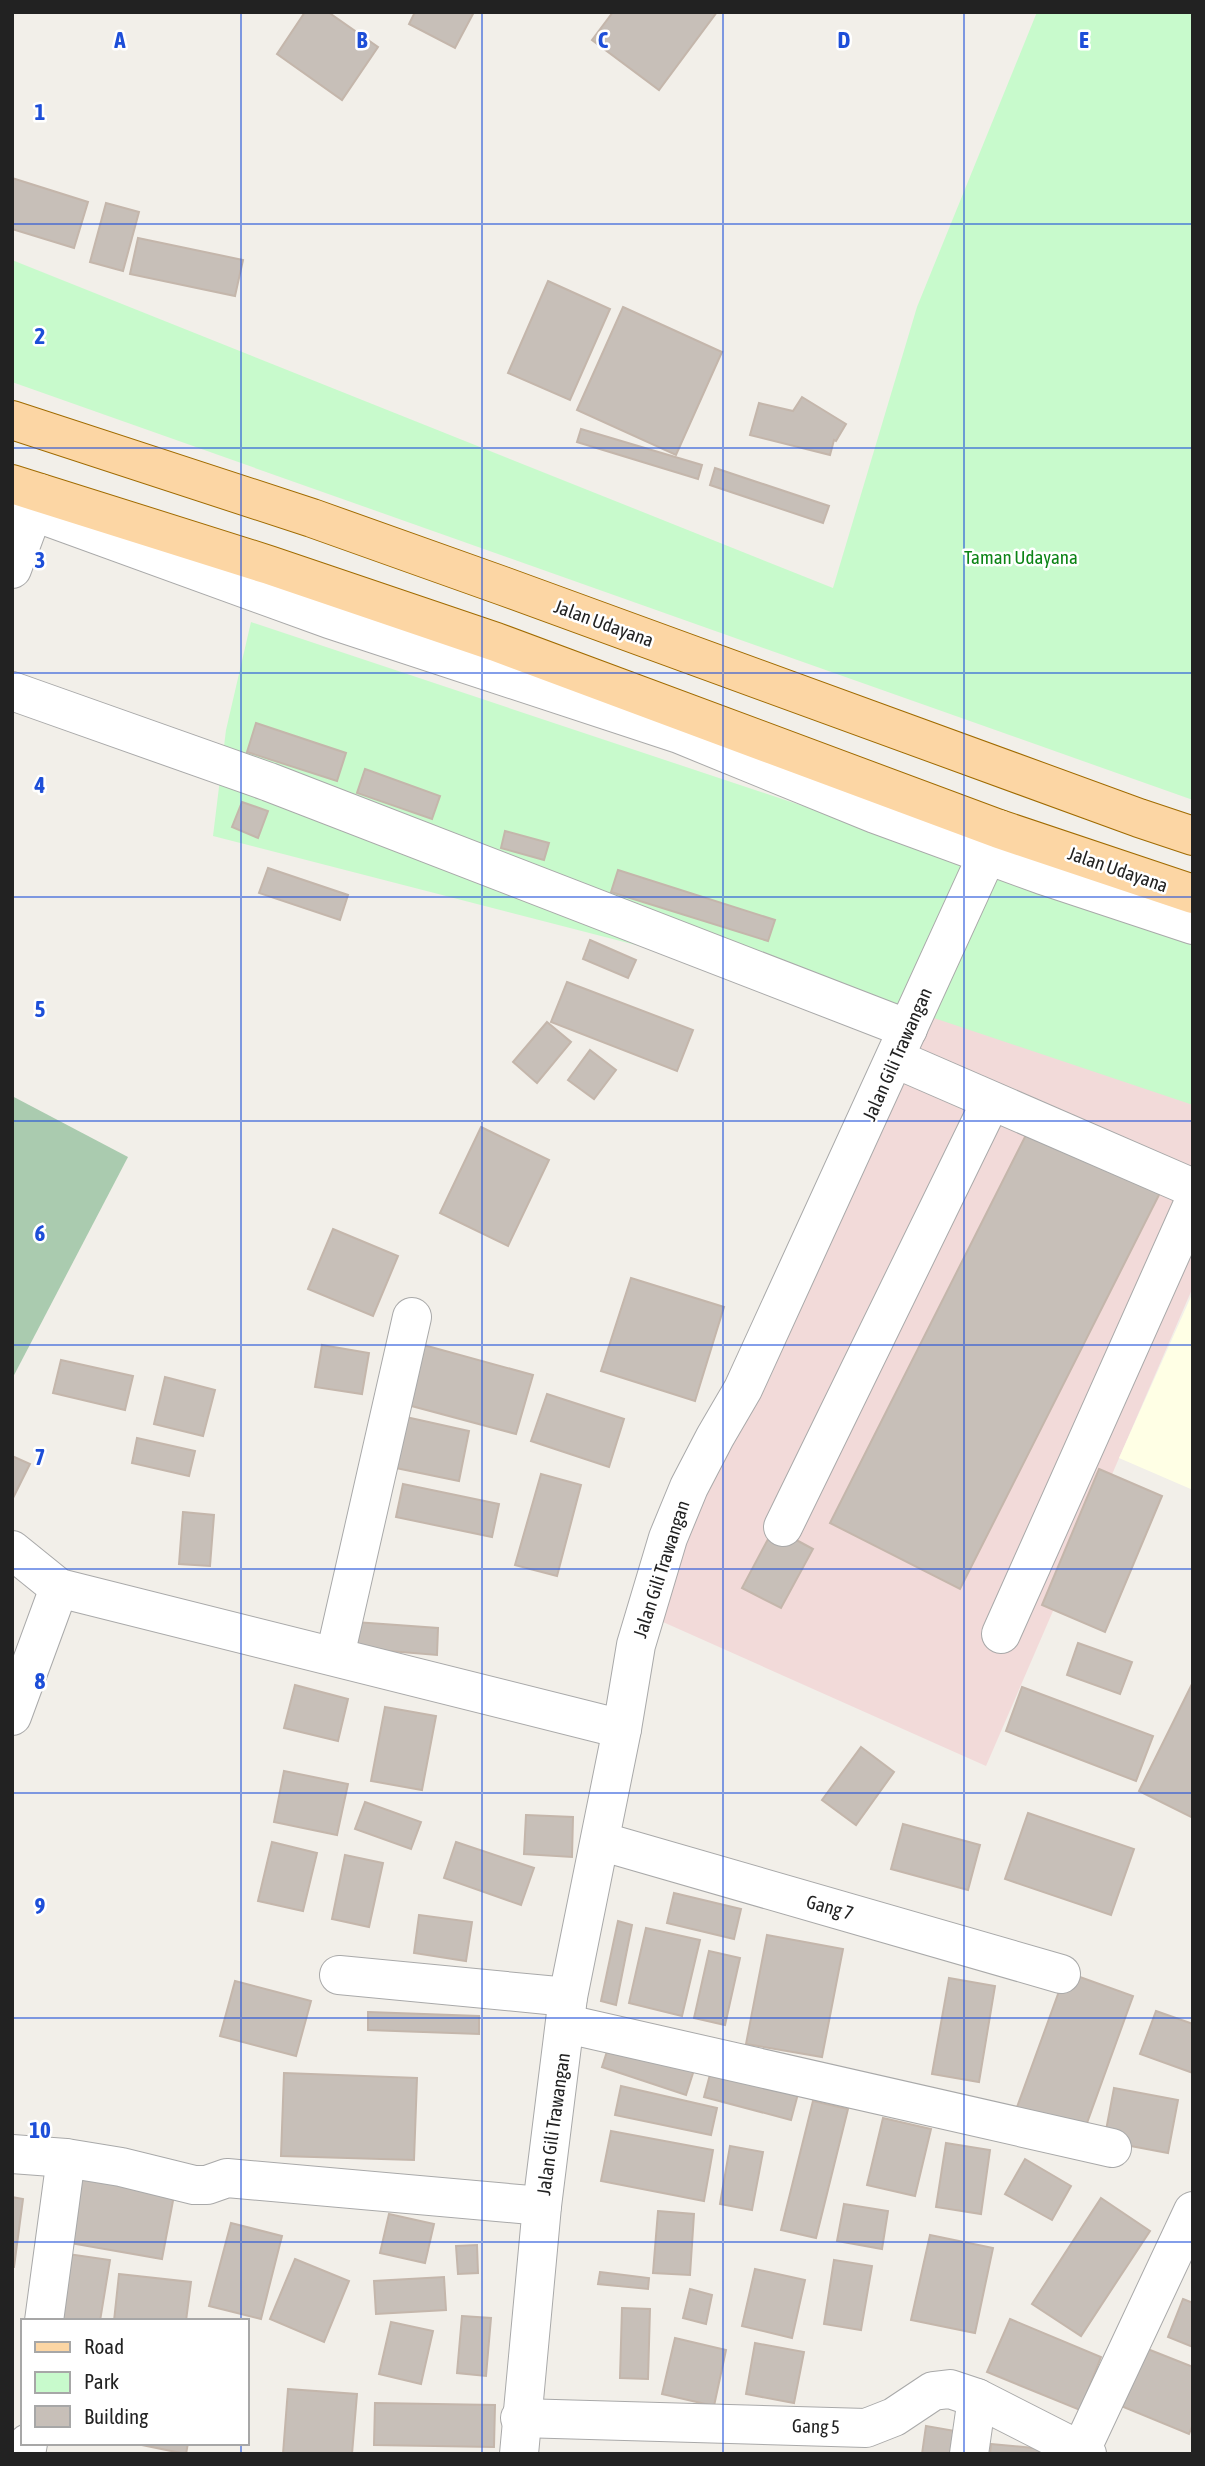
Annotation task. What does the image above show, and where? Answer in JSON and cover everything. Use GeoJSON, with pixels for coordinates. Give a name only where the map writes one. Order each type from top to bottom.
{"type":"FeatureCollection","features":[{"type":"Feature","properties":{"kind":"main road"},"geometry":{"type":"LineString","coordinates":[[25,500],[26,424]]}},
{"type":"Feature","properties":{"kind":"main road","name":"Jalan Udayana"},"geometry":{"type":"LineString","coordinates":[[26,424],[325,523],[1193,836]]}},
{"type":"Feature","properties":{"kind":"main road","name":"Jalan Udayana"},"geometry":{"type":"LineString","coordinates":[[25,500],[269,565],[496,642],[993,841],[1193,894]]}},
{"type":"Feature","properties":{"kind":"street"},"geometry":{"type":"LineString","coordinates":[[12,569],[25,500]]}},
{"type":"Feature","properties":{"kind":"street"},"geometry":{"type":"LineString","coordinates":[[12,691],[269,782],[902,1044],[991,1101],[1193,1188]]}},
{"type":"Feature","properties":{"kind":"street"},"geometry":{"type":"LineString","coordinates":[[993,841],[1041,875],[1193,925]]}},
{"type":"Feature","properties":{"kind":"street","name":"Jalan Gili Trawangan"},"geometry":{"type":"LineString","coordinates":[[520,2436],[542,2206],[568,2011],[636,1645],[668,1538],[696,1474],[743,1389],[993,841]]}},
{"type":"Feature","properties":{"kind":"street"},"geometry":{"type":"LineString","coordinates":[[783,1527],[991,1101]]}},
{"type":"Feature","properties":{"kind":"street"},"geometry":{"type":"LineString","coordinates":[[1001,1634],[1193,1204]]}},
{"type":"Feature","properties":{"kind":"street"},"geometry":{"type":"LineString","coordinates":[[335,1656],[412,1317]]}},
{"type":"Feature","properties":{"kind":"street"},"geometry":{"type":"LineString","coordinates":[[12,1550],[59,1587],[622,1728]]}},
{"type":"Feature","properties":{"kind":"street"},"geometry":{"type":"LineString","coordinates":[[12,1716],[59,1587]]}},
{"type":"Feature","properties":{"kind":"street","name":"Gang 7"},"geometry":{"type":"LineString","coordinates":[[600,1841],[1061,1974]]}},
{"type":"Feature","properties":{"kind":"street"},"geometry":{"type":"LineString","coordinates":[[339,1975],[568,2011],[1112,2148]]}},
{"type":"Feature","properties":{"kind":"street"},"geometry":{"type":"LineString","coordinates":[[12,2154],[66,2158],[147,2172],[194,2185],[207,2185],[227,2178],[244,2179],[542,2206]]}},
{"type":"Feature","properties":{"kind":"street"},"geometry":{"type":"LineString","coordinates":[[44,2319],[66,2158]]}},
{"type":"Feature","properties":{"kind":"street"},"geometry":{"type":"LineString","coordinates":[[1084,2452],[1193,2211]]}},
{"type":"Feature","properties":{"kind":"street","name":"Gang 5"},"geometry":{"type":"LineString","coordinates":[[520,2436],[866,2428],[894,2417],[933,2391],[950,2389],[977,2398],[1084,2452]]}},
{"type":"Feature","properties":{"kind":"street"},"geometry":{"type":"LineString","coordinates":[[969,2454],[977,2398]]}},
{"type":"Feature","properties":{"kind":"shaded area"},"geometry":{"type":"Polygon","coordinates":[[[930,997],[1193,1101],[1193,1287],[986,1766],[663,1622],[685,1513],[770,1378],[930,997]]]}},
{"type":"Feature","properties":{"kind":"shaded area"},"geometry":{"type":"Polygon","coordinates":[[[12,1096],[128,1157],[12,1379],[12,1096]]]}},
{"type":"Feature","properties":{"kind":"shaded area"},"geometry":{"type":"Polygon","coordinates":[[[1193,1292],[1193,1490],[1119,1458],[1193,1292]]]}},
{"type":"Feature","properties":{"kind":"green space","name":"Taman Udayana"},"geometry":{"type":"Polygon","coordinates":[[[1037,12],[1193,12],[1193,800],[12,382],[12,260],[833,588],[917,307],[1037,12]]]}},
{"type":"Feature","properties":{"kind":"green space"},"geometry":{"type":"Polygon","coordinates":[[[251,622],[1193,936],[1193,1105],[928,1016],[892,1011],[213,836],[226,730],[251,622]]]}},
{"type":"Feature","properties":{"kind":"building"},"geometry":{"type":"Polygon","coordinates":[[[305,12],[328,12],[378,47],[342,100],[277,54],[305,12]]]}},
{"type":"Feature","properties":{"kind":"building"},"geometry":{"type":"Polygon","coordinates":[[[415,12],[474,12],[455,48],[409,24],[415,12]]]}},
{"type":"Feature","properties":{"kind":"building"},"geometry":{"type":"Polygon","coordinates":[[[613,12],[717,12],[659,90],[592,40],[613,12]]]}},
{"type":"Feature","properties":{"kind":"building"},"geometry":{"type":"Polygon","coordinates":[[[12,178],[88,202],[74,248],[12,229],[12,178]]]}},
{"type":"Feature","properties":{"kind":"building"},"geometry":{"type":"Polygon","coordinates":[[[106,203],[139,212],[123,271],[90,262],[106,203]]]}},
{"type":"Feature","properties":{"kind":"building"},"geometry":{"type":"Polygon","coordinates":[[[138,238],[243,260],[235,296],[130,274],[138,238]]]}},
{"type":"Feature","properties":{"kind":"building"},"geometry":{"type":"Polygon","coordinates":[[[548,281],[610,309],[570,400],[508,373],[548,281]]]}},
{"type":"Feature","properties":{"kind":"building"},"geometry":{"type":"Polygon","coordinates":[[[623,307],[722,352],[676,455],[577,410],[623,307]]]}},
{"type":"Feature","properties":{"kind":"building"},"geometry":{"type":"Polygon","coordinates":[[[802,397],[846,424],[836,441],[834,440],[830,455],[750,435],[759,403],[793,411],[802,397]]]}},
{"type":"Feature","properties":{"kind":"building"},"geometry":{"type":"Polygon","coordinates":[[[581,429],[702,465],[698,479],[577,442],[581,429]]]}},
{"type":"Feature","properties":{"kind":"building"},"geometry":{"type":"Polygon","coordinates":[[[715,468],[829,506],[823,523],[710,485],[715,468]]]}},
{"type":"Feature","properties":{"kind":"building"},"geometry":{"type":"Polygon","coordinates":[[[256,723],[346,753],[337,781],[247,752],[256,723]]]}},
{"type":"Feature","properties":{"kind":"building"},"geometry":{"type":"Polygon","coordinates":[[[365,769],[440,796],[432,819],[357,793],[365,769]]]}},
{"type":"Feature","properties":{"kind":"building"},"geometry":{"type":"Polygon","coordinates":[[[242,802],[268,811],[258,838],[232,827],[242,802]]]}},
{"type":"Feature","properties":{"kind":"building"},"geometry":{"type":"Polygon","coordinates":[[[505,831],[549,843],[544,860],[501,848],[505,831]]]}},
{"type":"Feature","properties":{"kind":"building"},"geometry":{"type":"Polygon","coordinates":[[[268,868],[348,895],[340,920],[259,893],[268,868]]]}},
{"type":"Feature","properties":{"kind":"building"},"geometry":{"type":"Polygon","coordinates":[[[618,870],[775,920],[768,941],[611,892],[618,870]]]}},
{"type":"Feature","properties":{"kind":"building"},"geometry":{"type":"Polygon","coordinates":[[[590,940],[636,960],[628,978],[583,959],[590,940]]]}},
{"type":"Feature","properties":{"kind":"building"},"geometry":{"type":"Polygon","coordinates":[[[567,982],[693,1030],[677,1071],[551,1022],[567,982]]]}},
{"type":"Feature","properties":{"kind":"building"},"geometry":{"type":"Polygon","coordinates":[[[547,1022],[571,1042],[537,1083],[513,1062],[547,1022]]]}},
{"type":"Feature","properties":{"kind":"building"},"geometry":{"type":"Polygon","coordinates":[[[590,1050],[616,1070],[594,1099],[568,1080],[590,1050]]]}},
{"type":"Feature","properties":{"kind":"building"},"geometry":{"type":"Polygon","coordinates":[[[1032,1123],[1162,1189],[960,1589],[830,1523],[1032,1123]]]}},
{"type":"Feature","properties":{"kind":"building"},"geometry":{"type":"Polygon","coordinates":[[[481,1127],[549,1160],[508,1246],[440,1213],[481,1127]]]}},
{"type":"Feature","properties":{"kind":"building"},"geometry":{"type":"Polygon","coordinates":[[[333,1229],[398,1256],[373,1316],[308,1289],[333,1229]]]}},
{"type":"Feature","properties":{"kind":"building"},"geometry":{"type":"Polygon","coordinates":[[[631,1278],[724,1307],[695,1401],[601,1371],[631,1278]]]}},
{"type":"Feature","properties":{"kind":"building"},"geometry":{"type":"Polygon","coordinates":[[[420,1344],[533,1375],[516,1434],[404,1404],[420,1344]]]}},
{"type":"Feature","properties":{"kind":"building"},"geometry":{"type":"Polygon","coordinates":[[[322,1345],[369,1353],[362,1394],[315,1387],[322,1345]]]}},
{"type":"Feature","properties":{"kind":"building"},"geometry":{"type":"Polygon","coordinates":[[[61,1360],[133,1376],[125,1410],[53,1393],[61,1360]]]}},
{"type":"Feature","properties":{"kind":"building"},"geometry":{"type":"Polygon","coordinates":[[[165,1377],[215,1390],[203,1436],[154,1424],[165,1377]]]}},
{"type":"Feature","properties":{"kind":"building"},"geometry":{"type":"Polygon","coordinates":[[[547,1394],[624,1419],[609,1467],[531,1441],[547,1394]]]}},
{"type":"Feature","properties":{"kind":"building"},"geometry":{"type":"Polygon","coordinates":[[[397,1415],[469,1431],[459,1481],[386,1466],[397,1415]]]}},
{"type":"Feature","properties":{"kind":"building"},"geometry":{"type":"Polygon","coordinates":[[[137,1438],[195,1451],[189,1476],[132,1463],[137,1438]]]}},
{"type":"Feature","properties":{"kind":"building"},"geometry":{"type":"Polygon","coordinates":[[[12,1456],[30,1464],[12,1500],[12,1456]]]}},
{"type":"Feature","properties":{"kind":"building"},"geometry":{"type":"Polygon","coordinates":[[[1099,1469],[1162,1496],[1105,1632],[1042,1605],[1099,1469]]]}},
{"type":"Feature","properties":{"kind":"building"},"geometry":{"type":"Polygon","coordinates":[[[541,1474],[581,1485],[557,1576],[515,1565],[541,1474]]]}},
{"type":"Feature","properties":{"kind":"building"},"geometry":{"type":"Polygon","coordinates":[[[403,1484],[499,1504],[492,1537],[396,1517],[403,1484]]]}},
{"type":"Feature","properties":{"kind":"building"},"geometry":{"type":"Polygon","coordinates":[[[183,1512],[214,1515],[210,1566],[179,1564],[183,1512]]]}},
{"type":"Feature","properties":{"kind":"building"},"geometry":{"type":"Polygon","coordinates":[[[774,1528],[813,1549],[781,1608],[742,1588],[774,1528]]]}},
{"type":"Feature","properties":{"kind":"building"},"geometry":{"type":"Polygon","coordinates":[[[355,1622],[438,1628],[437,1655],[353,1648],[355,1622]]]}},
{"type":"Feature","properties":{"kind":"building"},"geometry":{"type":"Polygon","coordinates":[[[1078,1643],[1132,1662],[1120,1694],[1067,1675],[1078,1643]]]}},
{"type":"Feature","properties":{"kind":"building"},"geometry":{"type":"Polygon","coordinates":[[[1193,1682],[1193,1818],[1139,1791],[1193,1682]]]}},
{"type":"Feature","properties":{"kind":"building"},"geometry":{"type":"Polygon","coordinates":[[[295,1685],[348,1699],[338,1741],[284,1728],[295,1685]]]}},
{"type":"Feature","properties":{"kind":"building"},"geometry":{"type":"Polygon","coordinates":[[[1022,1687],[1153,1736],[1136,1781],[1006,1731],[1022,1687]]]}},
{"type":"Feature","properties":{"kind":"building"},"geometry":{"type":"Polygon","coordinates":[[[385,1707],[436,1716],[422,1790],[371,1781],[385,1707]]]}},
{"type":"Feature","properties":{"kind":"building"},"geometry":{"type":"Polygon","coordinates":[[[861,1747],[894,1772],[856,1825],[822,1800],[861,1747]]]}},
{"type":"Feature","properties":{"kind":"building"},"geometry":{"type":"Polygon","coordinates":[[[284,1771],[348,1784],[337,1835],[274,1822],[284,1771]]]}},
{"type":"Feature","properties":{"kind":"building"},"geometry":{"type":"Polygon","coordinates":[[[365,1802],[421,1822],[411,1849],[355,1829],[365,1802]]]}},
{"type":"Feature","properties":{"kind":"building"},"geometry":{"type":"Polygon","coordinates":[[[1028,1813],[1134,1849],[1111,1915],[1005,1879],[1028,1813]]]}},
{"type":"Feature","properties":{"kind":"building"},"geometry":{"type":"Polygon","coordinates":[[[526,1815],[573,1817],[572,1857],[524,1854],[526,1815]]]}},
{"type":"Feature","properties":{"kind":"building"},"geometry":{"type":"Polygon","coordinates":[[[903,1824],[980,1845],[968,1890],[891,1869],[903,1824]]]}},
{"type":"Feature","properties":{"kind":"building"},"geometry":{"type":"Polygon","coordinates":[[[272,1842],[317,1853],[303,1911],[258,1901],[272,1842]]]}},
{"type":"Feature","properties":{"kind":"building"},"geometry":{"type":"Polygon","coordinates":[[[456,1842],[534,1868],[521,1905],[444,1878],[456,1842]]]}},
{"type":"Feature","properties":{"kind":"building"},"geometry":{"type":"Polygon","coordinates":[[[345,1855],[383,1863],[369,1927],[332,1919],[345,1855]]]}},
{"type":"Feature","properties":{"kind":"building"},"geometry":{"type":"Polygon","coordinates":[[[674,1893],[741,1909],[734,1939],[667,1923],[674,1893]]]}},
{"type":"Feature","properties":{"kind":"building"},"geometry":{"type":"Polygon","coordinates":[[[419,1915],[472,1922],[466,1961],[414,1953],[419,1915]]]}},
{"type":"Feature","properties":{"kind":"building"},"geometry":{"type":"Polygon","coordinates":[[[618,1921],[632,1925],[616,2005],[601,2001],[618,1921]]]}},
{"type":"Feature","properties":{"kind":"building"},"geometry":{"type":"Polygon","coordinates":[[[646,1928],[700,1940],[682,2016],[629,2003],[646,1928]]]}},
{"type":"Feature","properties":{"kind":"building"},"geometry":{"type":"Polygon","coordinates":[[[767,1935],[843,1949],[822,2057],[746,2044],[767,1935]]]}},
{"type":"Feature","properties":{"kind":"building"},"geometry":{"type":"Polygon","coordinates":[[[709,1951],[740,1958],[725,2025],[694,2018],[709,1951]]]}},
{"type":"Feature","properties":{"kind":"building"},"geometry":{"type":"Polygon","coordinates":[[[1066,1972],[1133,1996],[1083,2134],[1016,2110],[1066,1972]]]}},
{"type":"Feature","properties":{"kind":"building"},"geometry":{"type":"Polygon","coordinates":[[[949,1978],[995,1986],[979,2082],[932,2074],[949,1978]]]}},
{"type":"Feature","properties":{"kind":"building"},"geometry":{"type":"Polygon","coordinates":[[[235,1981],[311,2001],[296,2056],[220,2036],[235,1981]]]}},
{"type":"Feature","properties":{"kind":"building"},"geometry":{"type":"Polygon","coordinates":[[[1156,2011],[1193,2024],[1193,2073],[1140,2054],[1156,2011]]]}},
{"type":"Feature","properties":{"kind":"building"},"geometry":{"type":"Polygon","coordinates":[[[368,2012],[479,2016],[479,2034],[368,2030],[368,2012]]]}},
{"type":"Feature","properties":{"kind":"building"},"geometry":{"type":"Polygon","coordinates":[[[610,2042],[694,2070],[686,2095],[602,2067],[610,2042]]]}},
{"type":"Feature","properties":{"kind":"building"},"geometry":{"type":"Polygon","coordinates":[[[712,2067],[799,2090],[791,2120],[704,2097],[712,2067]]]}},
{"type":"Feature","properties":{"kind":"building"},"geometry":{"type":"Polygon","coordinates":[[[284,2073],[417,2078],[414,2160],[281,2156],[284,2073]]]}},
{"type":"Feature","properties":{"kind":"building"},"geometry":{"type":"Polygon","coordinates":[[[621,2086],[717,2108],[711,2135],[615,2115],[621,2086]]]}},
{"type":"Feature","properties":{"kind":"building"},"geometry":{"type":"Polygon","coordinates":[[[1114,2088],[1178,2100],[1168,2153],[1104,2141],[1114,2088]]]}},
{"type":"Feature","properties":{"kind":"building"},"geometry":{"type":"Polygon","coordinates":[[[813,2101],[848,2109],[816,2238],[781,2230],[813,2101]]]}},
{"type":"Feature","properties":{"kind":"building"},"geometry":{"type":"Polygon","coordinates":[[[883,2118],[931,2129],[915,2196],[867,2185],[883,2118]]]}},
{"type":"Feature","properties":{"kind":"building"},"geometry":{"type":"Polygon","coordinates":[[[611,2131],[713,2150],[704,2201],[601,2181],[611,2131]]]}},
{"type":"Feature","properties":{"kind":"building"},"geometry":{"type":"Polygon","coordinates":[[[946,2143],[990,2150],[981,2214],[936,2207],[946,2143]]]}},
{"type":"Feature","properties":{"kind":"building"},"geometry":{"type":"Polygon","coordinates":[[[730,2146],[763,2152],[752,2210],[720,2204],[730,2146]]]}},
{"type":"Feature","properties":{"kind":"building"},"geometry":{"type":"Polygon","coordinates":[[[1025,2159],[1071,2186],[1052,2220],[1005,2194],[1025,2159]]]}},
{"type":"Feature","properties":{"kind":"building"},"geometry":{"type":"Polygon","coordinates":[[[82,2174],[175,2190],[162,2259],[70,2243],[82,2174]]]}},
{"type":"Feature","properties":{"kind":"building"},"geometry":{"type":"Polygon","coordinates":[[[12,2197],[23,2199],[14,2267],[12,2267],[12,2197]]]}},
{"type":"Feature","properties":{"kind":"building"},"geometry":{"type":"Polygon","coordinates":[[[1101,2198],[1150,2231],[1081,2336],[1032,2304],[1101,2198]]]}},
{"type":"Feature","properties":{"kind":"building"},"geometry":{"type":"Polygon","coordinates":[[[844,2204],[888,2211],[882,2249],[837,2241],[844,2204]]]}},
{"type":"Feature","properties":{"kind":"building"},"geometry":{"type":"Polygon","coordinates":[[[658,2211],[694,2214],[690,2275],[653,2273],[658,2211]]]}},
{"type":"Feature","properties":{"kind":"building"},"geometry":{"type":"Polygon","coordinates":[[[389,2214],[434,2224],[425,2263],[380,2253],[389,2214]]]}},
{"type":"Feature","properties":{"kind":"building"},"geometry":{"type":"Polygon","coordinates":[[[231,2223],[282,2236],[261,2319],[209,2306],[231,2223]]]}},
{"type":"Feature","properties":{"kind":"building"},"geometry":{"type":"Polygon","coordinates":[[[930,2235],[993,2248],[975,2333],[911,2320],[930,2235]]]}},
{"type":"Feature","properties":{"kind":"building"},"geometry":{"type":"Polygon","coordinates":[[[477,2245],[478,2273],[458,2274],[456,2246],[477,2245]]]}},
{"type":"Feature","properties":{"kind":"building"},"geometry":{"type":"Polygon","coordinates":[[[61,2253],[110,2260],[100,2319],[50,2319],[61,2253]]]}},
{"type":"Feature","properties":{"kind":"building"},"geometry":{"type":"Polygon","coordinates":[[[295,2259],[349,2281],[324,2342],[270,2319],[295,2259]]]}},
{"type":"Feature","properties":{"kind":"building"},"geometry":{"type":"Polygon","coordinates":[[[834,2260],[872,2266],[861,2330],[824,2324],[834,2260]]]}},
{"type":"Feature","properties":{"kind":"building"},"geometry":{"type":"Polygon","coordinates":[[[755,2269],[805,2280],[792,2338],[742,2326],[755,2269]]]}},
{"type":"Feature","properties":{"kind":"building"},"geometry":{"type":"Polygon","coordinates":[[[600,2272],[649,2278],[648,2289],[598,2284],[600,2272]]]}},
{"type":"Feature","properties":{"kind":"building"},"geometry":{"type":"Polygon","coordinates":[[[119,2274],[191,2282],[186,2319],[114,2319],[119,2274]]]}},
{"type":"Feature","properties":{"kind":"building"},"geometry":{"type":"Polygon","coordinates":[[[444,2277],[446,2310],[376,2314],[374,2281],[444,2277]]]}},
{"type":"Feature","properties":{"kind":"building"},"geometry":{"type":"Polygon","coordinates":[[[690,2289],[712,2295],[706,2324],[683,2318],[690,2289]]]}},
{"type":"Feature","properties":{"kind":"building"},"geometry":{"type":"Polygon","coordinates":[[[1183,2299],[1193,2303],[1193,2347],[1168,2337],[1183,2299]]]}},
{"type":"Feature","properties":{"kind":"building"},"geometry":{"type":"Polygon","coordinates":[[[622,2308],[650,2309],[648,2379],[620,2378],[622,2308]]]}},
{"type":"Feature","properties":{"kind":"building"},"geometry":{"type":"Polygon","coordinates":[[[462,2316],[491,2318],[486,2376],[457,2373],[462,2316]]]}},
{"type":"Feature","properties":{"kind":"building"},"geometry":{"type":"Polygon","coordinates":[[[1010,2319],[1101,2357],[1080,2410],[987,2372],[1010,2319]]]}},
{"type":"Feature","properties":{"kind":"building"},"geometry":{"type":"Polygon","coordinates":[[[391,2322],[433,2331],[421,2384],[379,2374],[391,2322]]]}},
{"type":"Feature","properties":{"kind":"building"},"geometry":{"type":"Polygon","coordinates":[[[675,2338],[726,2350],[714,2406],[662,2394],[675,2338]]]}},
{"type":"Feature","properties":{"kind":"building"},"geometry":{"type":"Polygon","coordinates":[[[755,2343],[804,2352],[794,2403],[746,2394],[755,2343]]]}},
{"type":"Feature","properties":{"kind":"building"},"geometry":{"type":"Polygon","coordinates":[[[1145,2348],[1193,2367],[1193,2424],[1189,2434],[1121,2406],[1145,2348]]]}},
{"type":"Feature","properties":{"kind":"building"},"geometry":{"type":"Polygon","coordinates":[[[288,2389],[357,2394],[352,2454],[283,2454],[288,2389]]]}},
{"type":"Feature","properties":{"kind":"building"},"geometry":{"type":"Polygon","coordinates":[[[375,2403],[495,2405],[494,2447],[374,2445],[375,2403]]]}},
{"type":"Feature","properties":{"kind":"building"},"geometry":{"type":"Polygon","coordinates":[[[926,2426],[955,2431],[951,2454],[922,2454],[926,2426]]]}},
{"type":"Feature","properties":{"kind":"building"},"geometry":{"type":"Polygon","coordinates":[[[991,2444],[1044,2449],[1043,2454],[990,2454],[991,2444]]]}},
{"type":"Feature","properties":{"kind":"building"},"geometry":{"type":"Polygon","coordinates":[[[142,2445],[188,2445],[186,2454],[142,2445]]]}}]}
